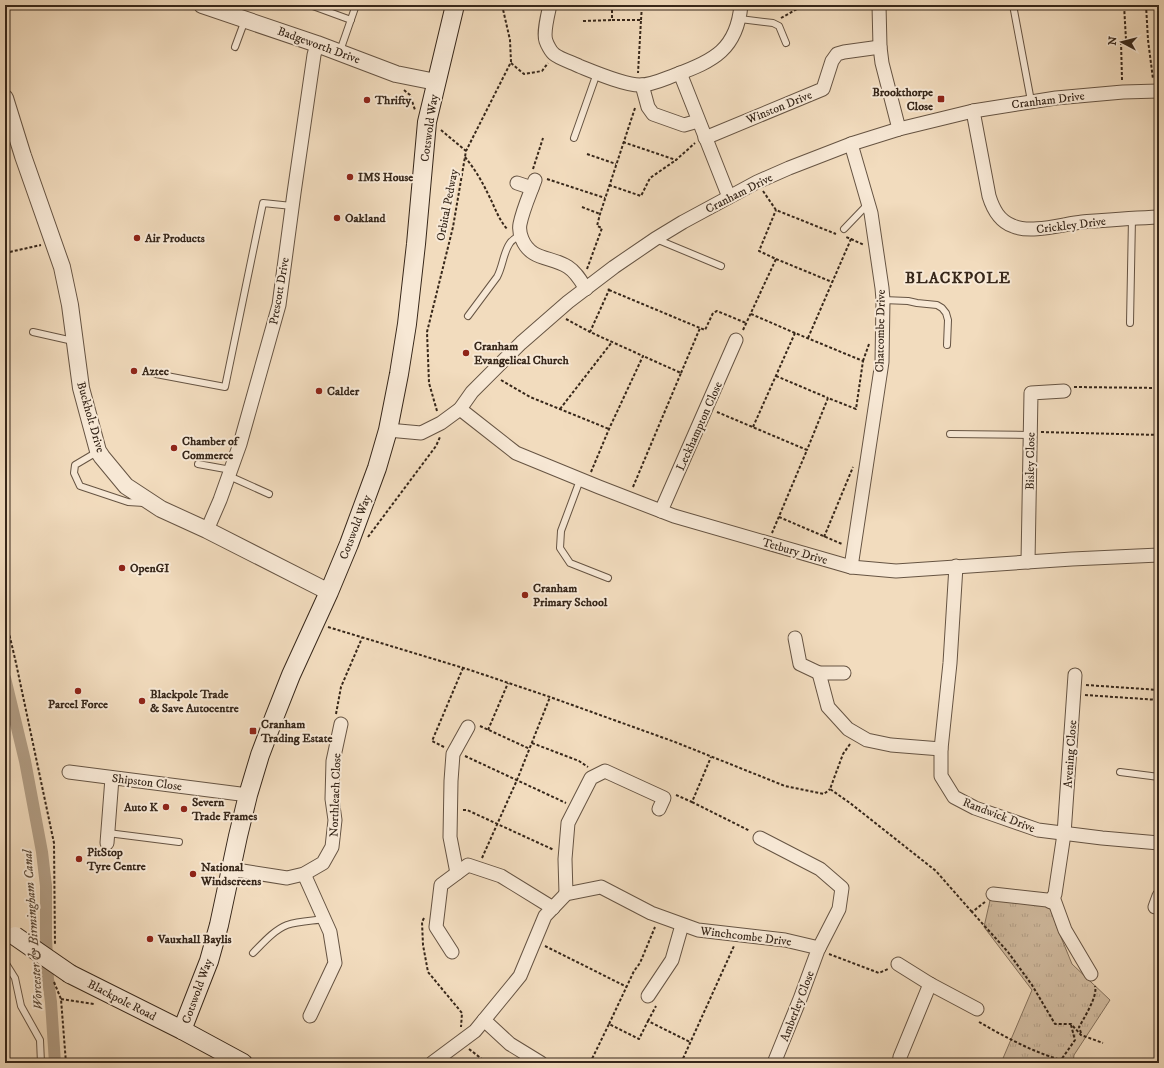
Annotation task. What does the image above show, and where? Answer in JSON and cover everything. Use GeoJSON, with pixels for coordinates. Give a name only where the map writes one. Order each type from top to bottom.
{"type":"FeatureCollection","features":[{"type":"Feature","properties":{"kind":"main road","name":"Cotswold Way"},"geometry":{"type":"LineString","coordinates":[[182,1030],[209,961],[219,925],[230,869],[248,795],[260,755],[291,675],[349,544],[372,482],[388,430],[407,324],[427,122],[456,5]]}},
{"type":"Feature","properties":{"kind":"main road","name":"Blackpole Road"},"geometry":{"type":"LineString","coordinates":[[10,933],[62,979],[182,1030],[243,1063]]}},
{"type":"Feature","properties":{"kind":"street","name":"Badgeworth Drive"},"geometry":{"type":"LineString","coordinates":[[202,5],[339,52],[396,74],[436,82]]}},
{"type":"Feature","properties":{"kind":"street"},"geometry":{"type":"LineString","coordinates":[[550,5],[546,22],[545,40],[554,54],[598,73],[631,84],[640,85],[659,81],[680,73],[705,62],[722,51],[733,37],[740,18],[742,5]]}},
{"type":"Feature","properties":{"kind":"street"},"geometry":{"type":"LineString","coordinates":[[879,5],[882,63],[899,129]]}},
{"type":"Feature","properties":{"kind":"street","name":"Prescott Drive"},"geometry":{"type":"LineString","coordinates":[[207,530],[220,500],[240,444],[279,305],[316,44]]}},
{"type":"Feature","properties":{"kind":"street","name":"Winston Drive"},"geometry":{"type":"LineString","coordinates":[[704,136],[823,89],[832,61],[837,54],[880,47]]}},
{"type":"Feature","properties":{"kind":"street"},"geometry":{"type":"LineString","coordinates":[[680,73],[728,197]]}},
{"type":"Feature","properties":{"kind":"street"},"geometry":{"type":"LineString","coordinates":[[640,85],[648,108],[653,114],[684,125],[698,121]]}},
{"type":"Feature","properties":{"kind":"street","name":"Cranham Drive"},"geometry":{"type":"LineString","coordinates":[[388,430],[421,433],[442,423],[460,409],[472,392],[521,343],[601,277],[655,239],[757,182],[851,144],[899,129],[973,111],[1031,101],[1095,94],[1157,91]]}},
{"type":"Feature","properties":{"kind":"street","name":"Buckholt Drive"},"geometry":{"type":"LineString","coordinates":[[5,98],[8,120],[62,267],[70,305],[81,388],[98,451],[126,486],[161,509],[207,530],[329,592]]}},
{"type":"Feature","properties":{"kind":"street","name":"Crickley Drive"},"geometry":{"type":"LineString","coordinates":[[973,111],[989,196],[993,208],[1005,222],[1017,228],[1031,230],[1080,223],[1159,217]]}},
{"type":"Feature","properties":{"kind":"street","name":"Chatcombe Drive"},"geometry":{"type":"LineString","coordinates":[[851,144],[872,221],[883,300],[882,362],[851,567]]}},
{"type":"Feature","properties":{"kind":"street"},"geometry":{"type":"LineString","coordinates":[[517,182],[535,180],[517,233],[532,253],[571,269],[586,289]]}},
{"type":"Feature","properties":{"kind":"street","name":"Leckhampton Close"},"geometry":{"type":"LineString","coordinates":[[661,512],[736,340]]}},
{"type":"Feature","properties":{"kind":"street","name":"Bisley Close"},"geometry":{"type":"LineString","coordinates":[[1028,562],[1031,393],[1064,392]]}},
{"type":"Feature","properties":{"kind":"street","name":"Tetbury Drive"},"geometry":{"type":"LineString","coordinates":[[460,409],[516,453],[628,499],[674,516],[851,567],[896,571],[956,566],[1159,556]]}},
{"type":"Feature","properties":{"kind":"street","name":"Randwick Drive"},"geometry":{"type":"LineString","coordinates":[[956,566],[950,663],[941,749],[942,776],[954,797],[975,808],[1038,830],[1159,843]]}},
{"type":"Feature","properties":{"kind":"street"},"geometry":{"type":"LineString","coordinates":[[795,638],[800,664],[819,672],[844,673]]}},
{"type":"Feature","properties":{"kind":"street"},"geometry":{"type":"LineString","coordinates":[[819,672],[828,707],[848,729],[867,740],[891,745],[941,749]]}},
{"type":"Feature","properties":{"kind":"street","name":"Avening Close"},"geometry":{"type":"LineString","coordinates":[[1054,897],[1056,894],[1064,834],[1075,684]]}},
{"type":"Feature","properties":{"kind":"street","name":"Northleach Close"},"geometry":{"type":"LineString","coordinates":[[230,869],[287,878],[304,874],[322,863],[332,847],[335,820],[332,799],[333,761],[341,724]]}},
{"type":"Feature","properties":{"kind":"street"},"geometry":{"type":"LineString","coordinates":[[457,873],[450,837],[453,754],[468,727]]}},
{"type":"Feature","properties":{"kind":"street"},"geometry":{"type":"LineString","coordinates":[[432,1063],[475,1031],[520,976],[545,916],[566,894],[568,823],[591,778],[605,771],[661,803]]}},
{"type":"Feature","properties":{"kind":"street","name":"Shipston Close"},"geometry":{"type":"LineString","coordinates":[[69,772],[248,795]]}},
{"type":"Feature","properties":{"kind":"street"},"geometry":{"type":"LineString","coordinates":[[107,838],[112,778]]}},
{"type":"Feature","properties":{"kind":"street","name":"Amberley Close"},"geometry":{"type":"LineString","coordinates":[[760,838],[820,869],[842,888],[839,909],[818,949],[800,999],[774,1063]]}},
{"type":"Feature","properties":{"kind":"street"},"geometry":{"type":"LineString","coordinates":[[452,952],[436,927],[441,885],[468,865],[501,876],[553,908]]}},
{"type":"Feature","properties":{"kind":"street"},"geometry":{"type":"LineString","coordinates":[[304,874],[330,932],[335,963],[310,1016]]}},
{"type":"Feature","properties":{"kind":"street","name":"Winchcombe Drive"},"geometry":{"type":"LineString","coordinates":[[566,894],[601,887],[651,913],[698,930],[785,940],[818,949]]}},
{"type":"Feature","properties":{"kind":"street"},"geometry":{"type":"LineString","coordinates":[[993,894],[1047,900],[1051,902],[1054,897]]}},
{"type":"Feature","properties":{"kind":"street"},"geometry":{"type":"LineString","coordinates":[[1054,897],[1065,930],[1090,974]]}},
{"type":"Feature","properties":{"kind":"street"},"geometry":{"type":"LineString","coordinates":[[648,996],[672,960],[682,925]]}},
{"type":"Feature","properties":{"kind":"street"},"geometry":{"type":"LineString","coordinates":[[898,964],[930,984],[977,1009]]}},
{"type":"Feature","properties":{"kind":"street"},"geometry":{"type":"LineString","coordinates":[[899,1063],[900,1057],[930,984]]}},
{"type":"Feature","properties":{"kind":"street"},"geometry":{"type":"LineString","coordinates":[[484,1020],[510,1044],[541,1063]]}},
{"type":"Feature","properties":{"kind":"lane"},"geometry":{"type":"LineString","coordinates":[[310,5],[351,20]]}},
{"type":"Feature","properties":{"kind":"lane"},"geometry":{"type":"LineString","coordinates":[[339,52],[356,5]]}},
{"type":"Feature","properties":{"kind":"lane"},"geometry":{"type":"LineString","coordinates":[[1013,5],[1031,101]]}},
{"type":"Feature","properties":{"kind":"lane"},"geometry":{"type":"LineString","coordinates":[[740,18],[773,23],[779,26],[786,43]]}},
{"type":"Feature","properties":{"kind":"lane"},"geometry":{"type":"LineString","coordinates":[[235,47],[245,20]]}},
{"type":"Feature","properties":{"kind":"lane"},"geometry":{"type":"LineString","coordinates":[[574,138],[598,73]]}},
{"type":"Feature","properties":{"kind":"lane"},"geometry":{"type":"LineString","coordinates":[[156,374],[225,387],[263,203],[292,206]]}},
{"type":"Feature","properties":{"kind":"lane"},"geometry":{"type":"LineString","coordinates":[[844,229],[868,204]]}},
{"type":"Feature","properties":{"kind":"lane"},"geometry":{"type":"LineString","coordinates":[[1130,323],[1132,218]]}},
{"type":"Feature","properties":{"kind":"lane"},"geometry":{"type":"LineString","coordinates":[[468,316],[497,277],[508,248],[517,233]]}},
{"type":"Feature","properties":{"kind":"lane"},"geometry":{"type":"LineString","coordinates":[[655,239],[721,266]]}},
{"type":"Feature","properties":{"kind":"lane"},"geometry":{"type":"LineString","coordinates":[[883,300],[908,301],[937,305],[942,308],[946,313],[948,320],[947,346]]}},
{"type":"Feature","properties":{"kind":"lane"},"geometry":{"type":"LineString","coordinates":[[33,332],[75,342]]}},
{"type":"Feature","properties":{"kind":"lane"},"geometry":{"type":"LineString","coordinates":[[950,434],[1030,433]]}},
{"type":"Feature","properties":{"kind":"lane"},"geometry":{"type":"LineString","coordinates":[[98,451],[75,465],[74,473],[80,486],[128,502],[154,504]]}},
{"type":"Feature","properties":{"kind":"lane"},"geometry":{"type":"LineString","coordinates":[[198,464],[230,473],[269,494]]}},
{"type":"Feature","properties":{"kind":"lane"},"geometry":{"type":"LineString","coordinates":[[584,481],[561,531],[560,548],[570,563],[608,578]]}},
{"type":"Feature","properties":{"kind":"lane"},"geometry":{"type":"LineString","coordinates":[[1120,772],[1159,777]]}},
{"type":"Feature","properties":{"kind":"lane"},"geometry":{"type":"LineString","coordinates":[[107,838],[179,842]]}},
{"type":"Feature","properties":{"kind":"lane"},"geometry":{"type":"LineString","coordinates":[[253,953],[276,932],[286,926],[295,922],[325,919]]}},
{"type":"Feature","properties":{"kind":"lane"},"geometry":{"type":"LineString","coordinates":[[5,962],[15,978],[21,1006],[40,1040],[41,1063]]}},
{"type":"Feature","properties":{"kind":"path","name":"Orbital Pedway"},"geometry":{"type":"LineString","coordinates":[[438,415],[429,383],[427,332],[453,227],[466,151],[510,62],[510,40],[502,5]]}},
{"type":"Feature","properties":{"kind":"path"},"geometry":{"type":"LineString","coordinates":[[612,5],[612,20]]}},
{"type":"Feature","properties":{"kind":"path"},"geometry":{"type":"LineString","coordinates":[[586,272],[602,228],[597,226],[600,214],[639,96],[640,85],[638,71],[642,5]]}},
{"type":"Feature","properties":{"kind":"path"},"geometry":{"type":"LineString","coordinates":[[773,23],[798,9],[809,5]]}},
{"type":"Feature","properties":{"kind":"path"},"geometry":{"type":"LineString","coordinates":[[1123,92],[1121,41],[1126,40],[1124,5]]}},
{"type":"Feature","properties":{"kind":"path"},"geometry":{"type":"LineString","coordinates":[[1146,5],[1148,40],[1157,91]]}},
{"type":"Feature","properties":{"kind":"path"},"geometry":{"type":"LineString","coordinates":[[583,21],[641,20]]}},
{"type":"Feature","properties":{"kind":"path"},"geometry":{"type":"LineString","coordinates":[[510,62],[524,74],[542,71],[554,54]]}},
{"type":"Feature","properties":{"kind":"path"},"geometry":{"type":"LineString","coordinates":[[441,130],[466,151]]}},
{"type":"Feature","properties":{"kind":"path"},"geometry":{"type":"LineString","coordinates":[[609,185],[641,196],[650,178],[676,160],[704,136]]}},
{"type":"Feature","properties":{"kind":"path"},"geometry":{"type":"LineString","coordinates":[[543,138],[535,180],[605,198]]}},
{"type":"Feature","properties":{"kind":"path"},"geometry":{"type":"LineString","coordinates":[[623,142],[676,160]]}},
{"type":"Feature","properties":{"kind":"path"},"geometry":{"type":"LineString","coordinates":[[587,154],[616,164]]}},
{"type":"Feature","properties":{"kind":"path"},"geometry":{"type":"LineString","coordinates":[[465,157],[473,167],[502,223],[508,230],[517,233]]}},
{"type":"Feature","properties":{"kind":"path"},"geometry":{"type":"LineString","coordinates":[[757,182],[776,210],[850,239],[808,338]]}},
{"type":"Feature","properties":{"kind":"path"},"geometry":{"type":"LineString","coordinates":[[582,207],[600,214]]}},
{"type":"Feature","properties":{"kind":"path"},"geometry":{"type":"LineString","coordinates":[[776,210],[759,251],[832,282]]}},
{"type":"Feature","properties":{"kind":"path"},"geometry":{"type":"LineString","coordinates":[[5,253],[54,242]]}},
{"type":"Feature","properties":{"kind":"path"},"geometry":{"type":"LineString","coordinates":[[736,340],[751,314],[776,258]]}},
{"type":"Feature","properties":{"kind":"path"},"geometry":{"type":"LineString","coordinates":[[601,277],[609,290],[705,330],[714,313],[717,311],[746,324]]}},
{"type":"Feature","properties":{"kind":"path"},"geometry":{"type":"LineString","coordinates":[[590,332],[609,290]]}},
{"type":"Feature","properties":{"kind":"path"},"geometry":{"type":"LineString","coordinates":[[555,314],[590,332],[681,373]]}},
{"type":"Feature","properties":{"kind":"path"},"geometry":{"type":"LineString","coordinates":[[751,314],[863,362],[856,410],[776,376]]}},
{"type":"Feature","properties":{"kind":"path"},"geometry":{"type":"LineString","coordinates":[[628,499],[700,328]]}},
{"type":"Feature","properties":{"kind":"path"},"geometry":{"type":"LineString","coordinates":[[753,427],[795,333]]}},
{"type":"Feature","properties":{"kind":"path"},"geometry":{"type":"LineString","coordinates":[[560,409],[612,342]]}},
{"type":"Feature","properties":{"kind":"path"},"geometry":{"type":"LineString","coordinates":[[584,481],[643,356]]}},
{"type":"Feature","properties":{"kind":"path"},"geometry":{"type":"LineString","coordinates":[[490,373],[530,397],[609,429]]}},
{"type":"Feature","properties":{"kind":"path"},"geometry":{"type":"LineString","coordinates":[[1064,392],[1075,386],[1159,388]]}},
{"type":"Feature","properties":{"kind":"path"},"geometry":{"type":"LineString","coordinates":[[768,543],[828,398]]}},
{"type":"Feature","properties":{"kind":"path"},"geometry":{"type":"LineString","coordinates":[[707,408],[807,450]]}},
{"type":"Feature","properties":{"kind":"path"},"geometry":{"type":"LineString","coordinates":[[1030,433],[1159,436]]}},
{"type":"Feature","properties":{"kind":"path"},"geometry":{"type":"LineString","coordinates":[[365,541],[436,446],[441,436]]}},
{"type":"Feature","properties":{"kind":"path"},"geometry":{"type":"LineString","coordinates":[[824,536],[853,467]]}},
{"type":"Feature","properties":{"kind":"path"},"geometry":{"type":"LineString","coordinates":[[779,517],[854,549]]}},
{"type":"Feature","properties":{"kind":"path"},"geometry":{"type":"LineString","coordinates":[[5,616],[54,842],[55,943]]}},
{"type":"Feature","properties":{"kind":"path"},"geometry":{"type":"LineString","coordinates":[[315,623],[508,683],[675,742],[785,786],[824,794],[830,789],[843,754],[852,739],[858,734]]}},
{"type":"Feature","properties":{"kind":"path"},"geometry":{"type":"LineString","coordinates":[[341,724],[336,716],[341,687],[362,638]]}},
{"type":"Feature","properties":{"kind":"path"},"geometry":{"type":"LineString","coordinates":[[463,668],[432,741],[576,808]]}},
{"type":"Feature","properties":{"kind":"path"},"geometry":{"type":"LineString","coordinates":[[488,730],[508,683]]}},
{"type":"Feature","properties":{"kind":"path"},"geometry":{"type":"LineString","coordinates":[[1075,684],[1159,690]]}},
{"type":"Feature","properties":{"kind":"path"},"geometry":{"type":"LineString","coordinates":[[1075,684],[1159,700]]}},
{"type":"Feature","properties":{"kind":"path"},"geometry":{"type":"LineString","coordinates":[[478,868],[517,780],[550,698]]}},
{"type":"Feature","properties":{"kind":"path"},"geometry":{"type":"LineString","coordinates":[[468,727],[473,724],[530,749]]}},
{"type":"Feature","properties":{"kind":"path"},"geometry":{"type":"LineString","coordinates":[[532,743],[579,761],[598,774]]}},
{"type":"Feature","properties":{"kind":"path"},"geometry":{"type":"LineString","coordinates":[[692,802],[711,757]]}},
{"type":"Feature","properties":{"kind":"path"},"geometry":{"type":"LineString","coordinates":[[830,789],[936,871],[1008,952],[1032,985],[1055,1024],[1071,1024],[1081,1035],[1103,1043]]}},
{"type":"Feature","properties":{"kind":"path"},"geometry":{"type":"LineString","coordinates":[[661,803],[677,795],[757,834],[760,838]]}},
{"type":"Feature","properties":{"kind":"path"},"geometry":{"type":"LineString","coordinates":[[450,810],[467,810],[566,855]]}},
{"type":"Feature","properties":{"kind":"path"},"geometry":{"type":"LineString","coordinates":[[972,912],[993,894]]}},
{"type":"Feature","properties":{"kind":"path"},"geometry":{"type":"LineString","coordinates":[[439,904],[430,905],[422,922],[428,972],[462,1013],[461,1042],[487,1063]]}},
{"type":"Feature","properties":{"kind":"path"},"geometry":{"type":"LineString","coordinates":[[590,1063],[634,971],[640,963],[660,916]]}},
{"type":"Feature","properties":{"kind":"path"},"geometry":{"type":"LineString","coordinates":[[681,1063],[739,935]]}},
{"type":"Feature","properties":{"kind":"path"},"geometry":{"type":"LineString","coordinates":[[535,941],[626,987]]}},
{"type":"Feature","properties":{"kind":"path"},"geometry":{"type":"LineString","coordinates":[[818,949],[879,973],[898,964]]}},
{"type":"Feature","properties":{"kind":"path"},"geometry":{"type":"LineString","coordinates":[[1081,1035],[1079,1027],[1096,990],[1090,974]]}},
{"type":"Feature","properties":{"kind":"path"},"geometry":{"type":"LineString","coordinates":[[62,979],[61,999],[66,1063]]}},
{"type":"Feature","properties":{"kind":"path"},"geometry":{"type":"LineString","coordinates":[[977,1009],[976,1020],[1004,1036],[1061,1061],[1075,1040],[1071,1024]]}},
{"type":"Feature","properties":{"kind":"path"},"geometry":{"type":"LineString","coordinates":[[609,1024],[639,1039],[648,1021],[690,1042]]}},
{"type":"Feature","properties":{"kind":"green space"},"geometry":{"type":"Polygon","coordinates":[[[991,896],[1057,901],[1056,925],[1072,964],[1110,1000],[1074,1055],[1073,1063],[1001,1063],[1032,990],[984,927],[991,896]]]}},
{"type":"Feature","properties":{"kind":"waterway","name":"Worcester & Birmingham Canal"},"geometry":{"type":"LineString","coordinates":[[5,678],[25,761],[42,852],[46,886],[48,979],[55,1063]]}},
{"type":"Feature","properties":{"kind":"place","name":"Brookthorpe Close"},"geometry":{"type":"Point","coordinates":[941,99]}},
{"type":"Feature","properties":{"kind":"place","name":"Thrifty"},"geometry":{"type":"Point","coordinates":[367,100]}},
{"type":"Feature","properties":{"kind":"place","name":"IMS House"},"geometry":{"type":"Point","coordinates":[350,177]}},
{"type":"Feature","properties":{"kind":"place","name":"Oakland"},"geometry":{"type":"Point","coordinates":[337,218]}},
{"type":"Feature","properties":{"kind":"place","name":"Air Products"},"geometry":{"type":"Point","coordinates":[137,238]}},
{"type":"Feature","properties":{"kind":"place","name":"Cranham Evangelical Church"},"geometry":{"type":"Point","coordinates":[466,353]}},
{"type":"Feature","properties":{"kind":"place","name":"Aztec"},"geometry":{"type":"Point","coordinates":[134,371]}},
{"type":"Feature","properties":{"kind":"place","name":"Calder"},"geometry":{"type":"Point","coordinates":[319,391]}},
{"type":"Feature","properties":{"kind":"place","name":"Chamber of Commerce"},"geometry":{"type":"Point","coordinates":[174,448]}},
{"type":"Feature","properties":{"kind":"place","name":"OpenGI"},"geometry":{"type":"Point","coordinates":[122,568]}},
{"type":"Feature","properties":{"kind":"place","name":"Cranham Primary School"},"geometry":{"type":"Point","coordinates":[525,595]}},
{"type":"Feature","properties":{"kind":"place","name":"Parcel Force"},"geometry":{"type":"Point","coordinates":[78,691]}},
{"type":"Feature","properties":{"kind":"place","name":"Blackpole Trade & Save Autocentre"},"geometry":{"type":"Point","coordinates":[142,701]}},
{"type":"Feature","properties":{"kind":"place","name":"Cranham Trading Estate"},"geometry":{"type":"Point","coordinates":[253,731]}},
{"type":"Feature","properties":{"kind":"place","name":"Auto K"},"geometry":{"type":"Point","coordinates":[166,807]}},
{"type":"Feature","properties":{"kind":"place","name":"Severn Trade Frames"},"geometry":{"type":"Point","coordinates":[184,809]}},
{"type":"Feature","properties":{"kind":"place","name":"PitStop Tyre Centre"},"geometry":{"type":"Point","coordinates":[79,859]}},
{"type":"Feature","properties":{"kind":"place","name":"National Windscreens"},"geometry":{"type":"Point","coordinates":[193,874]}},
{"type":"Feature","properties":{"kind":"place","name":"Vauxhall Baylis"},"geometry":{"type":"Point","coordinates":[150,939]}},
{"type":"Feature","properties":{"kind":"district","name":"BLACKPOLE"},"geometry":{"type":"Point","coordinates":[958,277]}}]}
